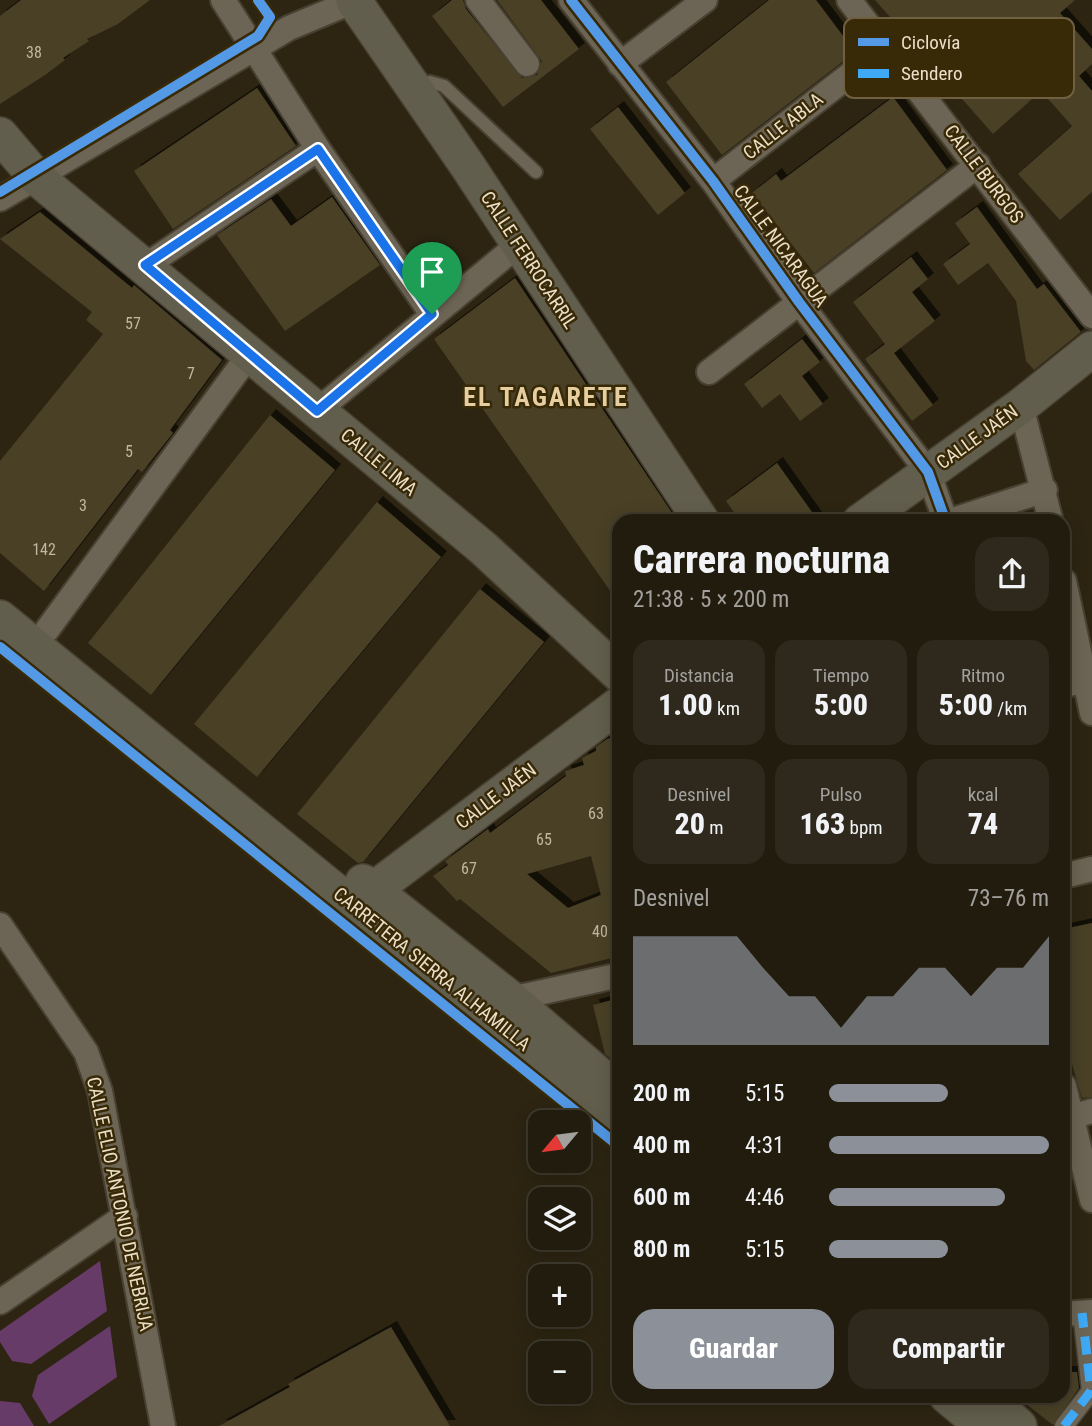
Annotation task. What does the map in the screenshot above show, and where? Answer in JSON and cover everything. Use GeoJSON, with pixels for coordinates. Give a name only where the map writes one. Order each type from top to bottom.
{"type":"FeatureCollection","features":[{"type":"Feature","properties":{"kind":"main road","name":"CALLE FERROCARRIL"},"geometry":{"type":"LineString","coordinates":[[356,0],[697,514]]}},
{"type":"Feature","properties":{"kind":"main road","name":"CALLE LIMA"},"geometry":{"type":"LineString","coordinates":[[0,135],[36,177],[483,548],[612,668]]}},
{"type":"Feature","properties":{"kind":"main road","name":"CALLE JAÉN"},"geometry":{"type":"LineString","coordinates":[[870,514],[1021,406],[1092,349]]}},
{"type":"Feature","properties":{"kind":"main road","name":"CARRETERA SIERRA ALHAMILLA"},"geometry":{"type":"LineString","coordinates":[[0,592],[511,999],[612,1086]]}},
{"type":"Feature","properties":{"kind":"main road","name":"CARRETERA SIERRA ALHAMILLA"},"geometry":{"type":"LineString","coordinates":[[0,618],[612,1116]]}},
{"type":"Feature","properties":{"kind":"main road","name":"CALLE JAÉN"},"geometry":{"type":"LineString","coordinates":[[373,890],[612,710]]}},
{"type":"Feature","properties":{"kind":"main road","name":"CARRETERA SIERRA ALHAMILLA"},"geometry":{"type":"LineString","coordinates":[[244,816],[275,828],[353,887],[373,890]]}},
{"type":"Feature","properties":{"kind":"main road","name":"CARRETERA SIERRA ALHAMILLA"},"geometry":{"type":"LineString","coordinates":[[537,1022],[564,1061],[612,1103]]}},
{"type":"Feature","properties":{"kind":"main road"},"geometry":{"type":"LineString","coordinates":[[955,1403],[983,1426]]}},
{"type":"Feature","properties":{"kind":"main road"},"geometry":{"type":"LineString","coordinates":[[993,1403],[1018,1426]]}},
{"type":"Feature","properties":{"kind":"street"},"geometry":{"type":"LineString","coordinates":[[223,0],[318,149],[432,314]]}},
{"type":"Feature","properties":{"kind":"street"},"geometry":{"type":"LineString","coordinates":[[0,199],[289,27],[356,0]]}},
{"type":"Feature","properties":{"kind":"street"},"geometry":{"type":"LineString","coordinates":[[478,0],[527,64]]}},
{"type":"Feature","properties":{"kind":"street","name":"CALLE NICARAGUA"},"geometry":{"type":"LineString","coordinates":[[571,0],[713,181],[799,302],[928,472],[944,514]]}},
{"type":"Feature","properties":{"kind":"street"},"geometry":{"type":"LineString","coordinates":[[620,64],[705,0]]}},
{"type":"Feature","properties":{"kind":"street","name":"CALLE BURGOS"},"geometry":{"type":"LineString","coordinates":[[849,0],[864,18]]}},
{"type":"Feature","properties":{"kind":"street","name":"CALLE ABLA"},"geometry":{"type":"LineString","coordinates":[[713,181],[844,79]]}},
{"type":"Feature","properties":{"kind":"street","name":"CALLE BURGOS"},"geometry":{"type":"LineString","coordinates":[[927,98],[1092,316]]}},
{"type":"Feature","properties":{"kind":"street"},"geometry":{"type":"LineString","coordinates":[[145,265],[318,149]]}},
{"type":"Feature","properties":{"kind":"street"},"geometry":{"type":"LineString","coordinates":[[709,372],[978,165]]}},
{"type":"Feature","properties":{"kind":"street"},"geometry":{"type":"LineString","coordinates":[[317,411],[518,245]]}},
{"type":"Feature","properties":{"kind":"street"},"geometry":{"type":"LineString","coordinates":[[47,629],[249,355]]}},
{"type":"Feature","properties":{"kind":"street"},"geometry":{"type":"LineString","coordinates":[[1021,406],[1050,514]]}},
{"type":"Feature","properties":{"kind":"street"},"geometry":{"type":"LineString","coordinates":[[972,514],[1045,490]]}},
{"type":"Feature","properties":{"kind":"street"},"geometry":{"type":"LineString","coordinates":[[1070,637],[1075,683],[1092,713]]}},
{"type":"Feature","properties":{"kind":"street"},"geometry":{"type":"LineString","coordinates":[[1070,874],[1092,869]]}},
{"type":"Feature","properties":{"kind":"street","name":"CALLE ELIO ANTONIO DE NEBRIJA"},"geometry":{"type":"LineString","coordinates":[[0,925],[86,1052],[100,1091],[163,1426]]}},
{"type":"Feature","properties":{"kind":"street"},"geometry":{"type":"LineString","coordinates":[[511,999],[612,977]]}},
{"type":"Feature","properties":{"kind":"street"},"geometry":{"type":"LineString","coordinates":[[1076,1116],[1092,1200]]}},
{"type":"Feature","properties":{"kind":"street"},"geometry":{"type":"LineString","coordinates":[[0,1302],[125,1216]]}},
{"type":"Feature","properties":{"kind":"street"},"geometry":{"type":"LineString","coordinates":[[1064,1426],[1091,1391],[1079,1313]]}},
{"type":"Feature","properties":{"kind":"lane"},"geometry":{"type":"LineString","coordinates":[[412,87],[430,82],[444,86],[459,97],[537,172]]}},
{"type":"Feature","properties":{"kind":"shaded area"},"geometry":{"type":"Polygon","coordinates":[[[100,1261],[107,1311],[31,1364],[12,1361],[0,1342],[0,1331],[100,1261]]]}},
{"type":"Feature","properties":{"kind":"shaded area"},"geometry":{"type":"Polygon","coordinates":[[[110,1326],[117,1377],[49,1424],[32,1396],[38,1375],[110,1326]]]}},
{"type":"Feature","properties":{"kind":"shaded area"},"geometry":{"type":"Polygon","coordinates":[[[0,1401],[20,1403],[34,1426],[0,1426],[0,1401]]]}},
{"type":"Feature","properties":{"kind":"building"},"geometry":{"type":"Polygon","coordinates":[[[21,0],[150,0],[118,24],[87,39],[89,41],[63,58],[65,60],[45,75],[0,104],[0,16],[21,0]]]}},
{"type":"Feature","properties":{"kind":"building"},"geometry":{"type":"Polygon","coordinates":[[[452,0],[463,0],[466,9],[522,78],[537,75],[542,61],[497,0],[541,0],[579,49],[503,107],[432,16],[452,0]]]}},
{"type":"Feature","properties":{"kind":"building"},"geometry":{"type":"Polygon","coordinates":[[[769,0],[816,0],[844,37],[844,61],[722,155],[666,82],[769,0]]]}},
{"type":"Feature","properties":{"kind":"building"},"geometry":{"type":"Polygon","coordinates":[[[875,0],[1075,0],[1060,13],[1064,18],[891,18],[875,0]]]}},
{"type":"Feature","properties":{"kind":"building"},"geometry":{"type":"Polygon","coordinates":[[[1074,29],[1092,49],[1092,64],[1079,76],[1092,91],[1092,192],[1060,220],[1018,174],[1072,126],[1047,98],[1074,98],[1074,29]]]}},
{"type":"Feature","properties":{"kind":"building"},"geometry":{"type":"Polygon","coordinates":[[[257,88],[296,146],[173,229],[134,171],[257,88]]]}},
{"type":"Feature","properties":{"kind":"building"},"geometry":{"type":"Polygon","coordinates":[[[892,98],[947,170],[814,273],[752,193],[776,174],[781,181],[892,98]]]}},
{"type":"Feature","properties":{"kind":"building"},"geometry":{"type":"Polygon","coordinates":[[[961,98],[1033,98],[993,134],[961,98]]]}},
{"type":"Feature","properties":{"kind":"building"},"geometry":{"type":"Polygon","coordinates":[[[618,107],[685,193],[658,215],[590,129],[618,107]]]}},
{"type":"Feature","properties":{"kind":"building"},"geometry":{"type":"Polygon","coordinates":[[[332,197],[380,265],[285,331],[217,235],[271,199],[291,226],[332,197]]]}},
{"type":"Feature","properties":{"kind":"building"},"geometry":{"type":"Polygon","coordinates":[[[977,207],[1037,289],[1044,284],[1081,332],[1034,370],[1026,361],[1016,301],[988,263],[958,285],[943,264],[970,244],[955,223],[977,207]]]}},
{"type":"Feature","properties":{"kind":"building"},"geometry":{"type":"Polygon","coordinates":[[[40,212],[132,288],[134,285],[222,360],[170,430],[173,433],[142,472],[138,469],[44,591],[0,553],[0,461],[103,334],[86,320],[92,312],[0,239],[40,212]]]}},
{"type":"Feature","properties":{"kind":"building"},"geometry":{"type":"Polygon","coordinates":[[[911,257],[928,279],[912,292],[935,321],[894,353],[933,405],[912,421],[865,359],[885,344],[853,302],[911,257]]]}},
{"type":"Feature","properties":{"kind":"building"},"geometry":{"type":"Polygon","coordinates":[[[515,278],[673,514],[612,514],[612,594],[434,339],[515,278]]]}},
{"type":"Feature","properties":{"kind":"building"},"geometry":{"type":"Polygon","coordinates":[[[802,339],[820,362],[802,376],[823,404],[800,421],[780,394],[762,408],[744,384],[802,339]]]}},
{"type":"Feature","properties":{"kind":"building"},"geometry":{"type":"Polygon","coordinates":[[[270,415],[335,470],[151,695],[88,643],[270,415]]]}},
{"type":"Feature","properties":{"kind":"building"},"geometry":{"type":"Polygon","coordinates":[[[777,463],[813,514],[735,514],[726,501],[777,463]]]}},
{"type":"Feature","properties":{"kind":"building"},"geometry":{"type":"Polygon","coordinates":[[[377,502],[441,557],[257,777],[194,724],[377,502]]]}},
{"type":"Feature","properties":{"kind":"building"},"geometry":{"type":"Polygon","coordinates":[[[480,589],[544,642],[363,862],[358,863],[297,814],[480,589]]]}},
{"type":"Feature","properties":{"kind":"building"},"geometry":{"type":"Polygon","coordinates":[[[612,738],[612,958],[551,973],[460,899],[457,901],[433,876],[448,865],[445,861],[488,829],[490,833],[566,776],[565,771],[584,765],[582,758],[596,751],[596,747],[612,738]],[[591,856],[527,874],[568,908],[601,895],[591,856]]]}},
{"type":"Feature","properties":{"kind":"building"},"geometry":{"type":"Polygon","coordinates":[[[1092,923],[1092,1097],[1082,1098],[1070,1057],[1070,928],[1092,923]]]}},
{"type":"Feature","properties":{"kind":"building"},"geometry":{"type":"Polygon","coordinates":[[[612,1000],[612,1060],[605,1054],[593,1005],[612,1000]]]}},
{"type":"Feature","properties":{"kind":"building"},"geometry":{"type":"Polygon","coordinates":[[[391,1327],[450,1426],[219,1426],[290,1387],[288,1384],[391,1327]]]}},
{"type":"Feature","properties":{"kind":"building"},"geometry":{"type":"Polygon","coordinates":[[[1070,1372],[1077,1372],[1079,1388],[1070,1401],[1070,1372]]]}},
{"type":"Feature","properties":{"kind":"building"},"geometry":{"type":"Polygon","coordinates":[[[1025,1403],[1068,1403],[1053,1425],[1025,1403]]]}},
{"type":"Feature","properties":{"kind":"marked path"},"geometry":{"type":"LineString","coordinates":[[145,266],[318,149]]}},
{"type":"Feature","properties":{"kind":"marked path"},"geometry":{"type":"LineString","coordinates":[[1064,1426],[1091,1391],[1082,1313]]}},
{"type":"Feature","properties":{"kind":"cycle path"},"geometry":{"type":"LineString","coordinates":[[0,192],[258,36],[270,17],[258,0]]}},
{"type":"Feature","properties":{"kind":"cycle path"},"geometry":{"type":"LineString","coordinates":[[571,0],[713,181],[799,302],[928,472],[943,514]]}},
{"type":"Feature","properties":{"kind":"cycle path"},"geometry":{"type":"LineString","coordinates":[[0,647],[612,1141]]}},
{"type":"Feature","properties":{"kind":"district","name":"EL TAGARETE"},"geometry":{"type":"Point","coordinates":[546,397]}},
{"type":"Feature","properties":{"kind":"route"},"geometry":{"type":"LineString","coordinates":[[318,149],[432,314],[317,411],[145,265],[318,149]]}}]}
